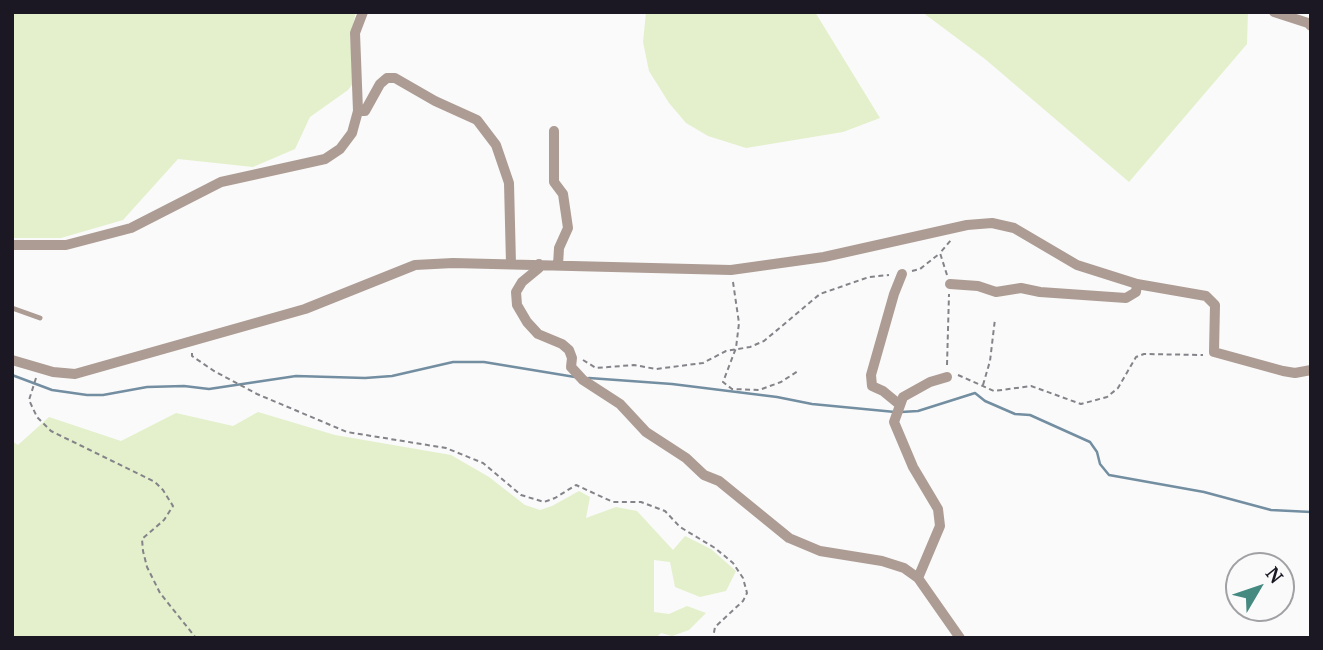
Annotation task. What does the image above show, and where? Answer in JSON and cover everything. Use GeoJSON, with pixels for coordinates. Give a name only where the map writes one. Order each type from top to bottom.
{"type":"FeatureCollection","features":[{"type":"Feature","properties":{"kind":"street"},"geometry":{"type":"LineString","coordinates":[[12,245],[66,245],[131,228],[221,182],[325,159],[341,149],[352,133],[358,111],[355,33],[363,12]]}},
{"type":"Feature","properties":{"kind":"street"},"geometry":{"type":"LineString","coordinates":[[1274,12],[1311,26]]}},
{"type":"Feature","properties":{"kind":"street"},"geometry":{"type":"LineString","coordinates":[[358,111],[365,111],[380,84],[387,78],[395,78],[435,101],[477,120],[496,145],[509,183],[511,264]]}},
{"type":"Feature","properties":{"kind":"street"},"geometry":{"type":"LineString","coordinates":[[554,131],[554,182],[563,194],[568,228],[559,248],[558,265]]}},
{"type":"Feature","properties":{"kind":"street"},"geometry":{"type":"LineString","coordinates":[[12,360],[75,374],[305,309],[415,265],[539,264],[731,270],[824,257],[967,225],[992,223],[1014,228],[1077,265],[1137,284],[1206,296],[1215,305],[1214,352],[1283,371],[1295,373],[1311,370]]}},
{"type":"Feature","properties":{"kind":"street"},"geometry":{"type":"LineString","coordinates":[[539,264],[539,268],[522,282],[516,292],[517,305],[538,334],[562,344],[569,350],[571,367],[583,380],[620,404],[646,432],[686,458],[704,475],[719,481],[789,538],[820,551],[882,561],[904,568],[918,578],[960,638]]}},
{"type":"Feature","properties":{"kind":"street"},"geometry":{"type":"LineString","coordinates":[[900,405],[872,386],[871,375],[902,274]]}},
{"type":"Feature","properties":{"kind":"street"},"geometry":{"type":"LineString","coordinates":[[950,284],[978,286],[996,292],[1021,288],[1040,292],[1126,298],[1136,292],[1137,284]]}},
{"type":"Feature","properties":{"kind":"street"},"geometry":{"type":"LineString","coordinates":[[918,578],[940,526],[939,509],[913,467],[894,422],[903,397],[930,382],[947,377]]}},
{"type":"Feature","properties":{"kind":"lane"},"geometry":{"type":"LineString","coordinates":[[12,308],[40,318]]}},
{"type":"Feature","properties":{"kind":"path"},"geometry":{"type":"LineString","coordinates":[[572,358],[579,358],[596,368],[634,365],[656,369],[703,363],[736,348],[750,347],[764,341],[820,294],[869,277],[902,274],[920,269],[953,238]]}},
{"type":"Feature","properties":{"kind":"path"},"geometry":{"type":"LineString","coordinates":[[940,253],[950,284],[947,377],[958,375],[994,391],[1031,386],[1081,404],[1107,397],[1118,388],[1136,357],[1144,354],[1203,355],[1214,352]]}},
{"type":"Feature","properties":{"kind":"path"},"geometry":{"type":"LineString","coordinates":[[731,270],[738,311],[736,348],[723,383],[732,390],[759,390],[781,382],[798,371]]}},
{"type":"Feature","properties":{"kind":"path"},"geometry":{"type":"LineString","coordinates":[[983,386],[990,361],[995,319]]}},
{"type":"Feature","properties":{"kind":"path"},"geometry":{"type":"LineString","coordinates":[[190,342],[192,356],[257,394],[347,432],[446,448],[483,463],[521,495],[544,502],[576,485],[613,502],[641,502],[665,511],[680,527],[715,548],[733,563],[743,578],[747,593],[743,601],[715,627],[713,638]]}},
{"type":"Feature","properties":{"kind":"path"},"geometry":{"type":"LineString","coordinates":[[39,368],[29,400],[37,417],[51,431],[155,482],[163,489],[173,506],[164,520],[142,538],[143,551],[147,567],[160,593],[196,638]]}},
{"type":"Feature","properties":{"kind":"green space"},"geometry":{"type":"Polygon","coordinates":[[[12,12],[356,12],[350,37],[354,82],[348,90],[310,117],[295,149],[253,167],[178,159],[123,220],[61,238],[12,238],[12,12]]]}},
{"type":"Feature","properties":{"kind":"green space"},"geometry":{"type":"Polygon","coordinates":[[[646,12],[815,12],[880,118],[843,132],[746,148],[708,136],[686,123],[669,103],[649,71],[643,42],[646,12]]]}},
{"type":"Feature","properties":{"kind":"green space"},"geometry":{"type":"Polygon","coordinates":[[[922,12],[1248,12],[1247,44],[1129,182],[985,59],[922,12]]]}},
{"type":"Feature","properties":{"kind":"green space"},"geometry":{"type":"Polygon","coordinates":[[[258,412],[335,435],[451,455],[489,477],[525,505],[540,510],[579,491],[590,497],[586,518],[616,507],[637,511],[673,550],[685,536],[711,549],[736,571],[726,591],[700,597],[675,587],[670,562],[654,560],[654,612],[669,614],[687,606],[706,613],[689,630],[672,636],[661,633],[656,638],[12,638],[12,441],[18,445],[49,417],[121,441],[176,413],[233,426],[258,412]]]}},
{"type":"Feature","properties":{"kind":"waterway"},"geometry":{"type":"LineString","coordinates":[[12,375],[52,390],[87,395],[103,395],[147,387],[184,386],[209,389],[296,376],[392,376],[453,362],[484,362],[575,377]]}},
{"type":"Feature","properties":{"kind":"waterway"},"geometry":{"type":"LineString","coordinates":[[589,378],[672,384],[812,404],[895,412]]}},
{"type":"Feature","properties":{"kind":"waterway"},"geometry":{"type":"LineString","coordinates":[[901,412],[918,411],[975,393],[985,401],[1015,414],[1030,415],[1090,442],[1097,452],[1100,464],[1109,475],[1204,492],[1271,510],[1311,512]]}}]}
